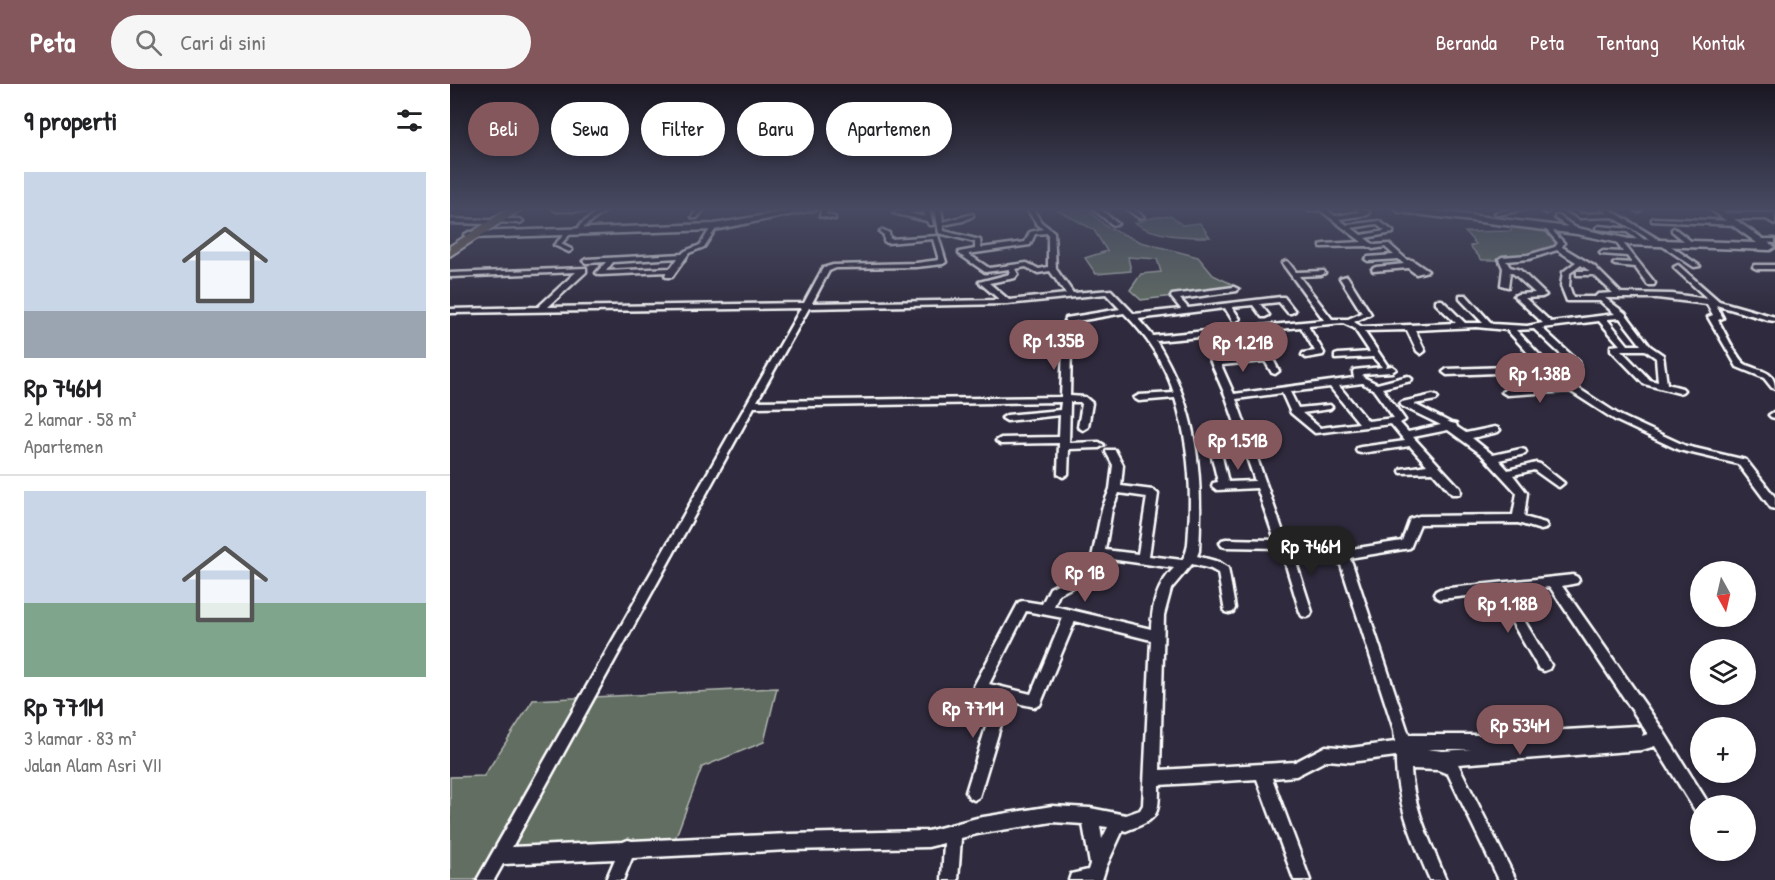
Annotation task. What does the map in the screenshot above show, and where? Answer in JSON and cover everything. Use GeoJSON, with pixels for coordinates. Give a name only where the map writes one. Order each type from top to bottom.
{"type":"FeatureCollection","features":[{"type":"Feature","properties":{"kind":"street"},"geometry":{"type":"LineString","coordinates":[[560,246],[569,250]]}},
{"type":"Feature","properties":{"kind":"street"},"geometry":{"type":"LineString","coordinates":[[668,277],[685,256],[702,246]]}},
{"type":"Feature","properties":{"kind":"street"},"geometry":{"type":"LineString","coordinates":[[485,880],[807,305],[818,281],[831,267],[942,263],[938,246]]}},
{"type":"Feature","properties":{"kind":"street"},"geometry":{"type":"LineString","coordinates":[[1010,246],[961,253],[988,270],[1029,266],[1040,271],[1052,269]]}},
{"type":"Feature","properties":{"kind":"street"},"geometry":{"type":"LineString","coordinates":[[1051,246],[1052,269],[1070,294]]}},
{"type":"Feature","properties":{"kind":"street"},"geometry":{"type":"LineString","coordinates":[[1388,246],[1406,262]]}},
{"type":"Feature","properties":{"kind":"street"},"geometry":{"type":"LineString","coordinates":[[1623,246],[1651,283]]}},
{"type":"Feature","properties":{"kind":"street"},"geometry":{"type":"LineString","coordinates":[[1660,246],[1695,266],[1678,268],[1713,303],[1719,318],[1713,318],[1715,323],[1740,365],[1771,376],[1775,386]]}},
{"type":"Feature","properties":{"kind":"street"},"geometry":{"type":"LineString","coordinates":[[1505,285],[1507,268],[1503,258],[1529,256],[1558,248],[1596,273],[1619,295]]}},
{"type":"Feature","properties":{"kind":"street"},"geometry":{"type":"LineString","coordinates":[[1603,253],[1629,254]]}},
{"type":"Feature","properties":{"kind":"street"},"geometry":{"type":"LineString","coordinates":[[586,261],[685,256]]}},
{"type":"Feature","properties":{"kind":"street"},"geometry":{"type":"LineString","coordinates":[[612,259],[600,273],[673,270]]}},
{"type":"Feature","properties":{"kind":"street"},"geometry":{"type":"LineString","coordinates":[[1368,259],[1406,262]]}},
{"type":"Feature","properties":{"kind":"street"},"geometry":{"type":"LineString","coordinates":[[1376,269],[1406,262]]}},
{"type":"Feature","properties":{"kind":"street"},"geometry":{"type":"LineString","coordinates":[[1580,262],[1567,272],[1565,286],[1568,296],[1572,300],[1601,299]]}},
{"type":"Feature","properties":{"kind":"street"},"geometry":{"type":"LineString","coordinates":[[1286,263],[1330,321]]}},
{"type":"Feature","properties":{"kind":"street"},"geometry":{"type":"LineString","coordinates":[[1617,264],[1638,265]]}},
{"type":"Feature","properties":{"kind":"street"},"geometry":{"type":"LineString","coordinates":[[1007,302],[983,282],[1012,276],[1014,274],[1011,267]]}},
{"type":"Feature","properties":{"kind":"street"},"geometry":{"type":"LineString","coordinates":[[1758,267],[1775,267]]}},
{"type":"Feature","properties":{"kind":"street"},"geometry":{"type":"LineString","coordinates":[[1507,268],[1516,272],[1542,295],[1517,297],[1548,324]]}},
{"type":"Feature","properties":{"kind":"street"},"geometry":{"type":"LineString","coordinates":[[450,275],[583,270],[540,310]]}},
{"type":"Feature","properties":{"kind":"street"},"geometry":{"type":"LineString","coordinates":[[1294,274],[1321,273]]}},
{"type":"Feature","properties":{"kind":"street"},"geometry":{"type":"LineString","coordinates":[[1580,273],[1596,273]]}},
{"type":"Feature","properties":{"kind":"street"},"geometry":{"type":"LineString","coordinates":[[1344,278],[1367,314],[1353,324]]}},
{"type":"Feature","properties":{"kind":"street"},"geometry":{"type":"LineString","coordinates":[[1187,311],[1175,297],[1234,289]]}},
{"type":"Feature","properties":{"kind":"street"},"geometry":{"type":"LineString","coordinates":[[450,311],[1007,302],[1108,292],[1151,339],[1164,362],[1178,395],[1190,436],[1196,478],[1195,529],[1188,562],[1168,583],[1162,593],[1157,636],[1151,807],[1145,816],[1126,823],[1118,823],[1090,816],[1052,814],[977,826],[927,838],[628,848],[499,856]]}},
{"type":"Feature","properties":{"kind":"street"},"geometry":{"type":"LineString","coordinates":[[1663,386],[1660,357],[1647,348],[1622,315],[1598,296],[1659,295],[1713,303],[1775,319]]}},
{"type":"Feature","properties":{"kind":"street"},"geometry":{"type":"LineString","coordinates":[[1463,297],[1489,325]]}},
{"type":"Feature","properties":{"kind":"street"},"geometry":{"type":"LineString","coordinates":[[1132,317],[1281,299],[1291,311]]}},
{"type":"Feature","properties":{"kind":"street"},"geometry":{"type":"LineString","coordinates":[[1255,302],[1265,315]]}},
{"type":"Feature","properties":{"kind":"street"},"geometry":{"type":"LineString","coordinates":[[1439,302],[1462,325]]}},
{"type":"Feature","properties":{"kind":"street"},"geometry":{"type":"LineString","coordinates":[[1227,306],[1236,319]]}},
{"type":"Feature","properties":{"kind":"street"},"geometry":{"type":"LineString","coordinates":[[1200,309],[1207,321]]}},
{"type":"Feature","properties":{"kind":"street"},"geometry":{"type":"LineString","coordinates":[[1067,327],[1069,320],[1125,310]]}},
{"type":"Feature","properties":{"kind":"street"},"geometry":{"type":"LineString","coordinates":[[1151,339],[1330,321],[1376,328],[1462,325],[1536,327],[1622,315]]}},
{"type":"Feature","properties":{"kind":"street"},"geometry":{"type":"LineString","coordinates":[[1602,319],[1626,347]]}},
{"type":"Feature","properties":{"kind":"street"},"geometry":{"type":"LineString","coordinates":[[1302,324],[1320,353],[1306,355]]}},
{"type":"Feature","properties":{"kind":"street"},"geometry":{"type":"LineString","coordinates":[[1353,324],[1383,364]]}},
{"type":"Feature","properties":{"kind":"street"},"geometry":{"type":"LineString","coordinates":[[1410,327],[1421,351]]}},
{"type":"Feature","properties":{"kind":"street"},"geometry":{"type":"LineString","coordinates":[[1509,327],[1547,368],[1572,388],[1625,422],[1673,444],[1742,462],[1775,505]]}},
{"type":"Feature","properties":{"kind":"street"},"geometry":{"type":"LineString","coordinates":[[1536,327],[1576,364]]}},
{"type":"Feature","properties":{"kind":"street"},"geometry":{"type":"LineString","coordinates":[[1253,328],[1275,371]]}},
{"type":"Feature","properties":{"kind":"street"},"geometry":{"type":"LineString","coordinates":[[1203,334],[1231,397],[1306,612]]}},
{"type":"Feature","properties":{"kind":"street"},"geometry":{"type":"LineString","coordinates":[[1039,346],[1067,345],[1063,474]]}},
{"type":"Feature","properties":{"kind":"street"},"geometry":{"type":"LineString","coordinates":[[1647,348],[1614,348],[1647,382],[1679,390]]}},
{"type":"Feature","properties":{"kind":"street"},"geometry":{"type":"LineString","coordinates":[[1338,357],[1375,354]]}},
{"type":"Feature","properties":{"kind":"street"},"geometry":{"type":"LineString","coordinates":[[1216,363],[1268,358]]}},
{"type":"Feature","properties":{"kind":"street"},"geometry":{"type":"LineString","coordinates":[[1448,372],[1547,368]]}},
{"type":"Feature","properties":{"kind":"street"},"geometry":{"type":"LineString","coordinates":[[1359,380],[1357,372],[1392,369]]}},
{"type":"Feature","properties":{"kind":"street"},"geometry":{"type":"LineString","coordinates":[[1376,387],[1408,378]]}},
{"type":"Feature","properties":{"kind":"street"},"geometry":{"type":"LineString","coordinates":[[1231,397],[1285,392],[1359,380],[1376,387],[1401,418],[1318,431],[1294,411],[1285,392]]}},
{"type":"Feature","properties":{"kind":"street"},"geometry":{"type":"LineString","coordinates":[[1332,383],[1366,425]]}},
{"type":"Feature","properties":{"kind":"street"},"geometry":{"type":"LineString","coordinates":[[1507,392],[1572,388]]}},
{"type":"Feature","properties":{"kind":"street"},"geometry":{"type":"LineString","coordinates":[[1139,398],[1178,395]]}},
{"type":"Feature","properties":{"kind":"street"},"geometry":{"type":"LineString","coordinates":[[750,404],[1067,398],[1086,401],[1083,427]]}},
{"type":"Feature","properties":{"kind":"street"},"geometry":{"type":"LineString","coordinates":[[1393,407],[1432,398]]}},
{"type":"Feature","properties":{"kind":"street"},"geometry":{"type":"LineString","coordinates":[[1406,404],[1453,426],[1505,474],[1522,493],[1518,519]]}},
{"type":"Feature","properties":{"kind":"street"},"geometry":{"type":"LineString","coordinates":[[1294,411],[1327,407]]}},
{"type":"Feature","properties":{"kind":"street"},"geometry":{"type":"LineString","coordinates":[[1007,418],[1064,412]]}},
{"type":"Feature","properties":{"kind":"street"},"geometry":{"type":"LineString","coordinates":[[1393,421],[1456,491]]}},
{"type":"Feature","properties":{"kind":"street"},"geometry":{"type":"LineString","coordinates":[[1361,450],[1453,426]]}},
{"type":"Feature","properties":{"kind":"street"},"geometry":{"type":"LineString","coordinates":[[1465,436],[1495,430]]}},
{"type":"Feature","properties":{"kind":"street"},"geometry":{"type":"LineString","coordinates":[[1001,441],[1099,445]]}},
{"type":"Feature","properties":{"kind":"street"},"geometry":{"type":"LineString","coordinates":[[1046,609],[1054,591],[1095,570],[1107,509],[1115,489],[1118,465],[1111,452]]}},
{"type":"Feature","properties":{"kind":"street"},"geometry":{"type":"LineString","coordinates":[[1489,459],[1521,452]]}},
{"type":"Feature","properties":{"kind":"street"},"geometry":{"type":"LineString","coordinates":[[1217,457],[1221,485],[1260,484]]}},
{"type":"Feature","properties":{"kind":"street"},"geometry":{"type":"LineString","coordinates":[[1505,474],[1536,466],[1559,483]]}},
{"type":"Feature","properties":{"kind":"street"},"geometry":{"type":"LineString","coordinates":[[1405,471],[1435,468]]}},
{"type":"Feature","properties":{"kind":"street"},"geometry":{"type":"LineString","coordinates":[[1115,489],[1153,494],[1143,559]]}},
{"type":"Feature","properties":{"kind":"street"},"geometry":{"type":"LineString","coordinates":[[1226,543],[1285,547],[1341,555],[1406,545],[1414,522],[1419,520],[1518,519],[1540,526]]}},
{"type":"Feature","properties":{"kind":"street"},"geometry":{"type":"LineString","coordinates":[[1098,554],[1215,565],[1224,571],[1229,608]]}},
{"type":"Feature","properties":{"kind":"street"},"geometry":{"type":"LineString","coordinates":[[1341,555],[1346,563],[1404,751],[1405,786],[1409,803],[1438,880]]}},
{"type":"Feature","properties":{"kind":"street"},"geometry":{"type":"LineString","coordinates":[[1440,594],[1573,580]]}},
{"type":"Feature","properties":{"kind":"street"},"geometry":{"type":"LineString","coordinates":[[1553,582],[1648,735],[1694,795]]}},
{"type":"Feature","properties":{"kind":"street"},"geometry":{"type":"LineString","coordinates":[[1498,588],[1544,665]]}},
{"type":"Feature","properties":{"kind":"street"},"geometry":{"type":"LineString","coordinates":[[1071,615],[1035,701],[982,689],[981,686],[1022,607],[1026,605],[1046,609],[1071,615],[1157,636]]}},
{"type":"Feature","properties":{"kind":"street"},"geometry":{"type":"LineString","coordinates":[[974,792],[1003,695]]}},
{"type":"Feature","properties":{"kind":"street"},"geometry":{"type":"LineString","coordinates":[[1152,778],[1302,768],[1316,756],[1326,753],[1350,756],[1479,742],[1648,735]]}},
{"type":"Feature","properties":{"kind":"street"},"geometry":{"type":"LineString","coordinates":[[1404,751],[1453,769],[1508,880]]}},
{"type":"Feature","properties":{"kind":"street"},"geometry":{"type":"LineString","coordinates":[[1261,771],[1302,880]]}},
{"type":"Feature","properties":{"kind":"street"},"geometry":{"type":"LineString","coordinates":[[1090,816],[1095,874]]}},
{"type":"Feature","properties":{"kind":"street"},"geometry":{"type":"LineString","coordinates":[[1077,880],[1095,874],[1118,823]]}},
{"type":"Feature","properties":{"kind":"street"},"geometry":{"type":"LineString","coordinates":[[950,880],[953,833]]}},
{"type":"Feature","properties":{"kind":"street"},"geometry":{"type":"LineString","coordinates":[[614,880],[628,848]]}},
{"type":"Feature","properties":{"kind":"green space"},"geometry":{"type":"Polygon","coordinates":[[[1104,246],[1157,246],[1198,257],[1213,275],[1240,288],[1141,300],[1130,290],[1141,274],[1161,272],[1157,259],[1128,257],[1131,271],[1096,274],[1085,258],[1107,251],[1104,246]]]}},
{"type":"Feature","properties":{"kind":"green space"},"geometry":{"type":"Polygon","coordinates":[[[1470,246],[1563,247],[1514,260],[1482,260],[1470,246]]]}},
{"type":"Feature","properties":{"kind":"green space"},"geometry":{"type":"Polygon","coordinates":[[[777,688],[764,742],[702,767],[675,839],[505,848],[488,880],[450,880],[450,777],[484,776],[533,700],[777,688]]]}}]}
